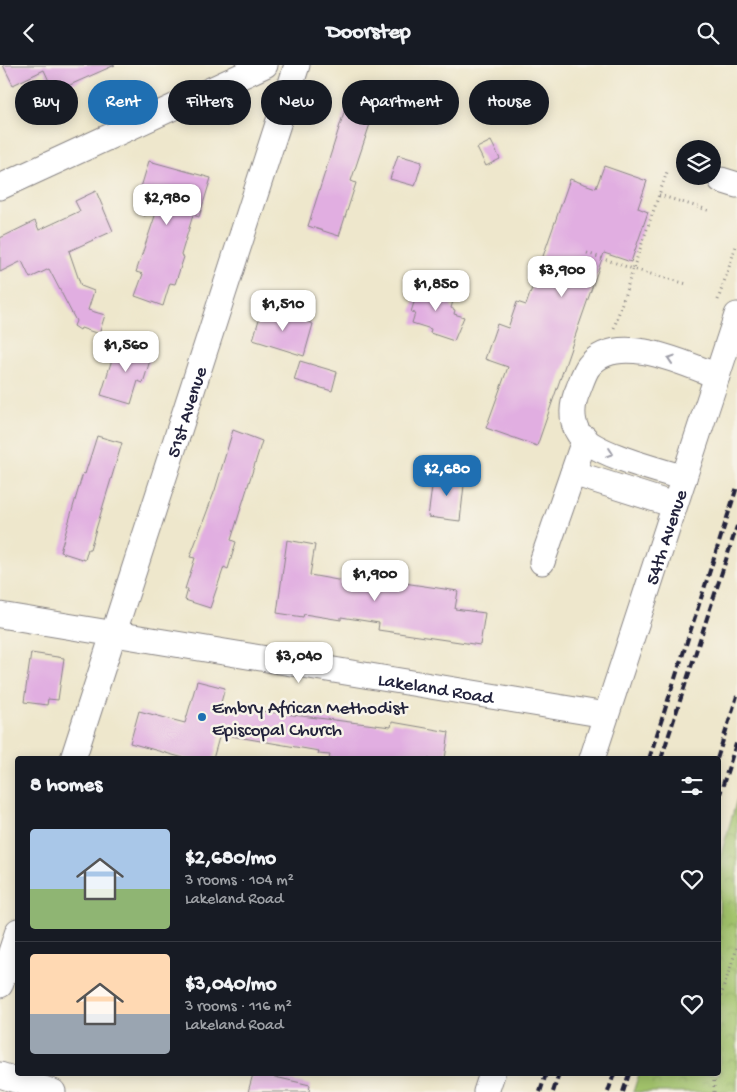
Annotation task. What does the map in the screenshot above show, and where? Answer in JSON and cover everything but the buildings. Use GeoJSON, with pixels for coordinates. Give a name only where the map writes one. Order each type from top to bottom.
{"type":"FeatureCollection","features":[{"type":"Feature","properties":{"kind":"street"},"geometry":{"type":"LineString","coordinates":[[0,187],[265,65]]}},
{"type":"Feature","properties":{"kind":"street","name":"51st Avenue"},"geometry":{"type":"LineString","coordinates":[[74,756],[297,65]]}},
{"type":"Feature","properties":{"kind":"street","name":"54th Avenue"},"geometry":{"type":"LineString","coordinates":[[593,756],[737,315]]}},
{"type":"Feature","properties":{"kind":"street"},"geometry":{"type":"LineString","coordinates":[[684,478],[599,450],[580,434],[572,414],[577,393],[589,365],[610,350],[648,351],[717,376]]}},
{"type":"Feature","properties":{"kind":"street"},"geometry":{"type":"LineString","coordinates":[[542,562],[585,438]]}},
{"type":"Feature","properties":{"kind":"street"},"geometry":{"type":"LineString","coordinates":[[572,473],[674,505]]}},
{"type":"Feature","properties":{"kind":"street","name":"Lakeland Road"},"geometry":{"type":"LineString","coordinates":[[0,615],[606,715]]}},
{"type":"Feature","properties":{"kind":"street"},"geometry":{"type":"LineString","coordinates":[[0,985],[15,940]]}},
{"type":"Feature","properties":{"kind":"street"},"geometry":{"type":"LineString","coordinates":[[0,1075],[52,1092]]}},
{"type":"Feature","properties":{"kind":"street"},"geometry":{"type":"LineString","coordinates":[[486,1092],[491,1076]]}},
{"type":"Feature","properties":{"kind":"path"},"geometry":{"type":"LineString","coordinates":[[610,350],[613,331],[667,172]]}},
{"type":"Feature","properties":{"kind":"path"},"geometry":{"type":"LineString","coordinates":[[659,195],[711,211]]}},
{"type":"Feature","properties":{"kind":"path"},"geometry":{"type":"LineString","coordinates":[[587,253],[633,269],[687,284]]}},
{"type":"Feature","properties":{"kind":"path"},"geometry":{"type":"LineString","coordinates":[[721,995],[737,948]]}},
{"type":"Feature","properties":{"kind":"path"},"geometry":{"type":"LineString","coordinates":[[714,1076],[714,1092]]}},
{"type":"Feature","properties":{"kind":"green space"},"geometry":{"type":"Polygon","coordinates":[[[737,799],[737,1092],[633,1092],[638,1076],[721,1076],[721,854],[737,799]]]}},
{"type":"Feature","properties":{"kind":"railway"},"geometry":{"type":"LineString","coordinates":[[650,756],[737,487]]}},
{"type":"Feature","properties":{"kind":"railway"},"geometry":{"type":"LineString","coordinates":[[662,756],[737,526]]}},
{"type":"Feature","properties":{"kind":"railway"},"geometry":{"type":"LineString","coordinates":[[718,756],[737,696]]}},
{"type":"Feature","properties":{"kind":"railway"},"geometry":{"type":"LineString","coordinates":[[721,791],[737,741]]}},
{"type":"Feature","properties":{"kind":"railway"},"geometry":{"type":"LineString","coordinates":[[540,1092],[545,1076]]}},
{"type":"Feature","properties":{"kind":"railway"},"geometry":{"type":"LineString","coordinates":[[553,1092],[558,1076]]}},
{"type":"Feature","properties":{"kind":"railway"},"geometry":{"type":"LineString","coordinates":[[608,1092],[613,1076]]}},
{"type":"Feature","properties":{"kind":"railway"},"geometry":{"type":"LineString","coordinates":[[623,1092],[628,1076]]}},
{"type":"Feature","properties":{"kind":"place","name":"Embry African Methodist Episcopal Church"},"geometry":{"type":"Point","coordinates":[202,717]}}]}
